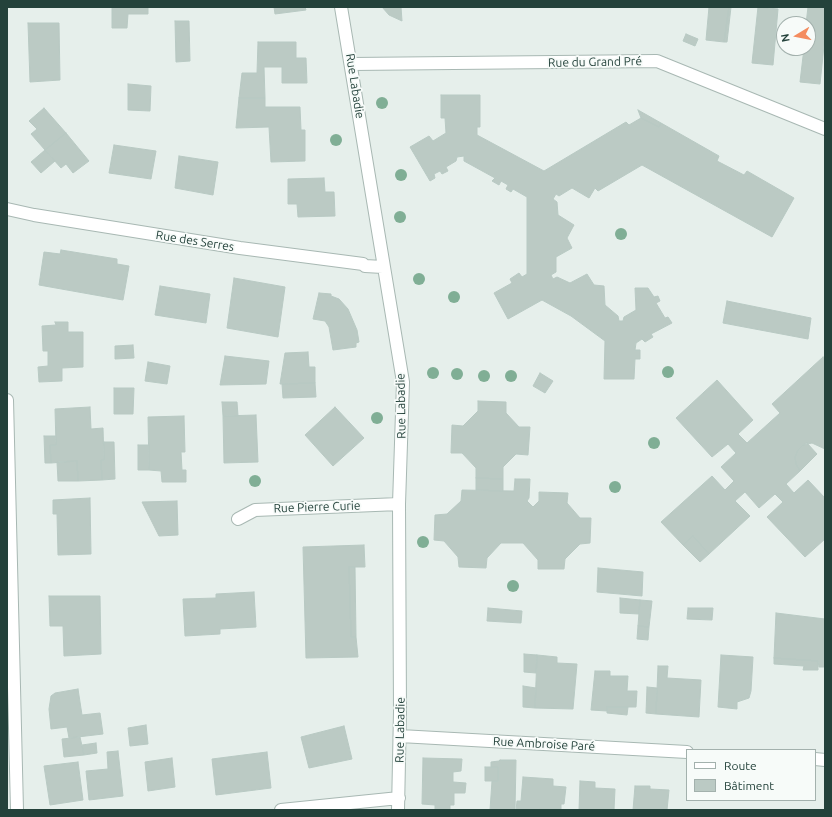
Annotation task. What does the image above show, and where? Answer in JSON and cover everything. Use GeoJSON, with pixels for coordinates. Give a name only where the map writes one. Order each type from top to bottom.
{"type":"FeatureCollection","features":[{"type":"Feature","properties":{"kind":"street","name":"Rue Labadie"},"geometry":{"type":"LineString","coordinates":[[341,7],[352,64],[383,267],[403,382],[399,504],[400,736],[398,810]]}},
{"type":"Feature","properties":{"kind":"street","name":"Rue du Grand Pré"},"geometry":{"type":"LineString","coordinates":[[352,64],[657,61],[825,129]]}},
{"type":"Feature","properties":{"kind":"street","name":"Rue des Serres"},"geometry":{"type":"LineString","coordinates":[[7,209],[34,215],[240,248],[363,264],[365,266],[383,267]]}},
{"type":"Feature","properties":{"kind":"street"},"geometry":{"type":"LineString","coordinates":[[7,400],[17,810]]}},
{"type":"Feature","properties":{"kind":"street","name":"Rue Pierre Curie"},"geometry":{"type":"LineString","coordinates":[[238,519],[255,510],[399,504]]}},
{"type":"Feature","properties":{"kind":"street","name":"Rue Ambroise Paré"},"geometry":{"type":"LineString","coordinates":[[400,736],[686,752]]}},
{"type":"Feature","properties":{"kind":"street"},"geometry":{"type":"LineString","coordinates":[[281,810],[399,798]]}},
{"type":"Feature","properties":{"kind":"building"},"geometry":{"type":"Polygon","coordinates":[[[112,7],[148,7],[148,14],[128,14],[127,28],[112,28],[112,7]]]}},
{"type":"Feature","properties":{"kind":"building"},"geometry":{"type":"Polygon","coordinates":[[[274,7],[305,7],[306,10],[275,14],[274,7]]]}},
{"type":"Feature","properties":{"kind":"building"},"geometry":{"type":"Polygon","coordinates":[[[382,7],[401,7],[402,21],[389,15],[382,7]]]}},
{"type":"Feature","properties":{"kind":"building"},"geometry":{"type":"Polygon","coordinates":[[[709,7],[729,7],[724,42],[706,40],[709,7]]]}},
{"type":"Feature","properties":{"kind":"building"},"geometry":{"type":"Polygon","coordinates":[[[729,7],[731,7],[727,42],[724,42],[729,7]]]}},
{"type":"Feature","properties":{"kind":"building"},"geometry":{"type":"Polygon","coordinates":[[[758,7],[778,9],[777,16],[776,16],[773,65],[752,63],[758,7]]]}},
{"type":"Feature","properties":{"kind":"building"},"geometry":{"type":"Polygon","coordinates":[[[808,7],[825,7],[825,36],[820,84],[800,82],[803,56],[816,56],[816,16],[807,16],[808,7]]]}},
{"type":"Feature","properties":{"kind":"building"},"geometry":{"type":"Polygon","coordinates":[[[175,21],[189,21],[190,61],[176,62],[175,21]]]}},
{"type":"Feature","properties":{"kind":"building"},"geometry":{"type":"Polygon","coordinates":[[[28,23],[59,23],[60,80],[30,82],[28,23]]]}},
{"type":"Feature","properties":{"kind":"building"},"geometry":{"type":"Polygon","coordinates":[[[686,34],[698,39],[695,46],[683,41],[686,34]]]}},
{"type":"Feature","properties":{"kind":"building"},"geometry":{"type":"Polygon","coordinates":[[[258,42],[296,42],[296,58],[306,58],[307,83],[282,83],[282,67],[264,67],[265,98],[239,98],[242,73],[257,73],[258,42]]]}},
{"type":"Feature","properties":{"kind":"building"},"geometry":{"type":"Polygon","coordinates":[[[128,84],[151,86],[150,111],[128,110],[128,84]]]}},
{"type":"Feature","properties":{"kind":"building"},"geometry":{"type":"Polygon","coordinates":[[[441,95],[480,95],[480,127],[477,127],[477,135],[544,171],[626,122],[629,125],[641,118],[659,127],[661,123],[719,156],[717,161],[744,175],[747,171],[794,198],[772,237],[642,165],[598,191],[595,188],[589,198],[572,188],[559,196],[556,194],[553,199],[557,202],[558,215],[574,225],[567,238],[572,248],[556,257],[556,272],[551,275],[553,279],[557,277],[570,283],[587,274],[594,285],[604,286],[605,305],[618,316],[619,321],[623,321],[624,317],[636,310],[635,288],[648,288],[654,297],[658,296],[660,301],[656,303],[665,318],[668,317],[672,323],[651,334],[653,337],[645,342],[642,339],[636,343],[635,350],[640,350],[640,359],[635,359],[634,379],[604,379],[605,341],[571,316],[542,300],[508,319],[494,293],[512,283],[510,279],[519,273],[522,277],[527,274],[527,197],[513,189],[511,192],[506,189],[508,185],[501,181],[499,185],[492,181],[495,178],[464,161],[464,156],[457,157],[456,161],[446,167],[448,171],[442,174],[440,171],[434,174],[435,178],[430,181],[410,147],[429,136],[433,141],[446,133],[445,118],[441,118],[441,95]]]}},
{"type":"Feature","properties":{"kind":"building"},"geometry":{"type":"Polygon","coordinates":[[[239,98],[265,98],[265,107],[300,107],[301,130],[305,130],[305,161],[271,162],[269,127],[236,128],[239,98]]]}},
{"type":"Feature","properties":{"kind":"building"},"geometry":{"type":"Polygon","coordinates":[[[44,108],[66,133],[45,150],[31,134],[37,129],[29,121],[44,108]]]}},
{"type":"Feature","properties":{"kind":"building"},"geometry":{"type":"Polygon","coordinates":[[[638,110],[661,123],[659,127],[641,118],[638,110]]]}},
{"type":"Feature","properties":{"kind":"building"},"geometry":{"type":"Polygon","coordinates":[[[66,133],[89,161],[73,173],[66,164],[61,168],[45,150],[66,133]]]}},
{"type":"Feature","properties":{"kind":"building"},"geometry":{"type":"Polygon","coordinates":[[[114,145],[156,151],[151,179],[109,173],[114,145]]]}},
{"type":"Feature","properties":{"kind":"building"},"geometry":{"type":"Polygon","coordinates":[[[45,150],[55,161],[41,173],[31,162],[45,150]]]}},
{"type":"Feature","properties":{"kind":"building"},"geometry":{"type":"Polygon","coordinates":[[[179,156],[218,162],[213,195],[175,188],[179,156]]]}},
{"type":"Feature","properties":{"kind":"building"},"geometry":{"type":"Polygon","coordinates":[[[324,178],[325,192],[334,192],[335,216],[298,217],[297,204],[288,204],[288,179],[324,178]]]}},
{"type":"Feature","properties":{"kind":"building"},"geometry":{"type":"Polygon","coordinates":[[[61,250],[117,259],[117,264],[129,266],[123,300],[39,285],[44,252],[60,254],[61,250]]]}},
{"type":"Feature","properties":{"kind":"building"},"geometry":{"type":"Polygon","coordinates":[[[234,278],[285,287],[278,337],[227,328],[234,278]]]}},
{"type":"Feature","properties":{"kind":"building"},"geometry":{"type":"Polygon","coordinates":[[[160,286],[210,294],[206,323],[155,315],[160,286]]]}},
{"type":"Feature","properties":{"kind":"building"},"geometry":{"type":"Polygon","coordinates":[[[319,293],[331,294],[331,296],[339,299],[348,309],[357,330],[359,342],[356,343],[356,347],[333,350],[329,327],[325,321],[313,319],[319,293]]]}},
{"type":"Feature","properties":{"kind":"building"},"geometry":{"type":"Polygon","coordinates":[[[727,301],[811,318],[808,339],[723,323],[727,301]]]}},
{"type":"Feature","properties":{"kind":"building"},"geometry":{"type":"Polygon","coordinates":[[[55,322],[68,322],[68,332],[83,332],[83,367],[62,368],[62,381],[39,382],[38,367],[48,366],[48,351],[43,351],[42,326],[56,325],[55,322]]]}},
{"type":"Feature","properties":{"kind":"building"},"geometry":{"type":"Polygon","coordinates":[[[133,345],[134,358],[115,359],[115,346],[133,345]]]}},
{"type":"Feature","properties":{"kind":"building"},"geometry":{"type":"Polygon","coordinates":[[[308,352],[309,367],[315,367],[315,383],[280,384],[285,353],[308,352]]]}},
{"type":"Feature","properties":{"kind":"building"},"geometry":{"type":"Polygon","coordinates":[[[225,356],[269,361],[266,384],[220,385],[225,356]]]}},
{"type":"Feature","properties":{"kind":"building"},"geometry":{"type":"Polygon","coordinates":[[[823,357],[825,358],[825,449],[812,443],[803,445],[798,450],[795,457],[796,464],[800,471],[786,484],[794,493],[808,480],[825,498],[825,539],[805,557],[767,517],[783,502],[775,494],[759,508],[745,492],[735,501],[750,516],[709,554],[693,536],[683,545],[661,522],[712,476],[725,490],[734,481],[721,467],[736,453],[728,444],[712,457],[676,418],[717,380],[753,420],[738,434],[747,443],[780,413],[772,404],[823,357]]]}},
{"type":"Feature","properties":{"kind":"building"},"geometry":{"type":"Polygon","coordinates":[[[148,362],[170,366],[167,384],[145,381],[148,362]]]}},
{"type":"Feature","properties":{"kind":"building"},"geometry":{"type":"Polygon","coordinates":[[[540,373],[553,381],[545,393],[533,386],[540,373]]]}},
{"type":"Feature","properties":{"kind":"building"},"geometry":{"type":"Polygon","coordinates":[[[315,383],[316,397],[283,398],[282,384],[315,383]]]}},
{"type":"Feature","properties":{"kind":"building"},"geometry":{"type":"Polygon","coordinates":[[[114,388],[134,388],[133,414],[114,414],[114,388]]]}},
{"type":"Feature","properties":{"kind":"building"},"geometry":{"type":"Polygon","coordinates":[[[478,401],[506,402],[506,413],[519,427],[530,427],[528,455],[516,454],[503,467],[503,479],[476,478],[476,468],[462,453],[451,453],[452,425],[463,426],[478,411],[478,401]]]}},
{"type":"Feature","properties":{"kind":"building"},"geometry":{"type":"Polygon","coordinates":[[[222,402],[237,402],[238,416],[223,416],[222,402]]]}},
{"type":"Feature","properties":{"kind":"building"},"geometry":{"type":"Polygon","coordinates":[[[90,407],[91,429],[103,428],[104,460],[101,460],[102,480],[78,481],[77,461],[51,463],[50,445],[56,445],[55,409],[90,407]]]}},
{"type":"Feature","properties":{"kind":"building"},"geometry":{"type":"Polygon","coordinates":[[[335,407],[364,438],[333,466],[305,435],[335,407]]]}},
{"type":"Feature","properties":{"kind":"building"},"geometry":{"type":"Polygon","coordinates":[[[256,415],[258,462],[224,463],[223,416],[256,415]]]}},
{"type":"Feature","properties":{"kind":"building"},"geometry":{"type":"Polygon","coordinates":[[[184,416],[185,452],[181,452],[182,470],[186,470],[186,482],[162,482],[161,471],[149,470],[148,417],[184,416]]]}},
{"type":"Feature","properties":{"kind":"building"},"geometry":{"type":"Polygon","coordinates":[[[44,436],[56,436],[56,445],[50,445],[51,463],[45,463],[44,436]]]}},
{"type":"Feature","properties":{"kind":"building"},"geometry":{"type":"Polygon","coordinates":[[[104,442],[114,442],[115,479],[102,480],[101,460],[104,460],[104,442]]]}},
{"type":"Feature","properties":{"kind":"building"},"geometry":{"type":"Polygon","coordinates":[[[807,443],[817,454],[800,471],[796,464],[795,457],[798,450],[807,443]]]}},
{"type":"Feature","properties":{"kind":"building"},"geometry":{"type":"Polygon","coordinates":[[[138,445],[149,445],[149,470],[138,470],[138,445]]]}},
{"type":"Feature","properties":{"kind":"building"},"geometry":{"type":"Polygon","coordinates":[[[77,461],[78,481],[58,481],[57,462],[77,461]]]}},
{"type":"Feature","properties":{"kind":"building"},"geometry":{"type":"Polygon","coordinates":[[[476,478],[503,479],[503,491],[476,490],[476,478]]]}},
{"type":"Feature","properties":{"kind":"building"},"geometry":{"type":"Polygon","coordinates":[[[515,479],[530,479],[529,498],[527,501],[533,507],[539,501],[539,492],[568,493],[567,503],[580,518],[591,518],[590,543],[580,544],[565,559],[564,569],[538,569],[538,560],[523,543],[501,543],[487,558],[486,568],[459,567],[458,557],[444,541],[434,540],[435,515],[447,514],[461,501],[462,490],[514,491],[515,479]]]}},
{"type":"Feature","properties":{"kind":"building"},"geometry":{"type":"Polygon","coordinates":[[[90,498],[91,554],[58,555],[57,514],[53,514],[53,500],[90,498]]]}},
{"type":"Feature","properties":{"kind":"building"},"geometry":{"type":"Polygon","coordinates":[[[177,501],[178,535],[159,536],[142,502],[177,501]]]}},
{"type":"Feature","properties":{"kind":"building"},"geometry":{"type":"Polygon","coordinates":[[[693,536],[709,554],[700,562],[683,545],[693,536]]]}},
{"type":"Feature","properties":{"kind":"building"},"geometry":{"type":"Polygon","coordinates":[[[364,545],[365,567],[349,567],[351,637],[356,637],[358,657],[306,658],[303,547],[364,545]]]}},
{"type":"Feature","properties":{"kind":"building"},"geometry":{"type":"Polygon","coordinates":[[[349,567],[355,567],[356,637],[351,637],[349,567]]]}},
{"type":"Feature","properties":{"kind":"building"},"geometry":{"type":"Polygon","coordinates":[[[598,568],[643,572],[642,596],[597,592],[598,568]]]}},
{"type":"Feature","properties":{"kind":"building"},"geometry":{"type":"Polygon","coordinates":[[[254,592],[256,627],[220,629],[220,634],[185,636],[183,599],[216,598],[216,594],[254,592]]]}},
{"type":"Feature","properties":{"kind":"building"},"geometry":{"type":"Polygon","coordinates":[[[49,596],[100,596],[101,654],[64,656],[63,626],[50,626],[49,596]]]}},
{"type":"Feature","properties":{"kind":"building"},"geometry":{"type":"Polygon","coordinates":[[[620,598],[640,600],[639,614],[620,613],[620,598]]]}},
{"type":"Feature","properties":{"kind":"building"},"geometry":{"type":"Polygon","coordinates":[[[640,600],[652,601],[649,627],[638,626],[640,600]]]}},
{"type":"Feature","properties":{"kind":"building"},"geometry":{"type":"Polygon","coordinates":[[[488,608],[522,611],[521,623],[487,621],[488,608]]]}},
{"type":"Feature","properties":{"kind":"building"},"geometry":{"type":"Polygon","coordinates":[[[688,608],[713,608],[712,620],[687,619],[688,608]]]}},
{"type":"Feature","properties":{"kind":"building"},"geometry":{"type":"Polygon","coordinates":[[[776,613],[825,619],[825,667],[819,667],[818,661],[774,658],[776,613]]]}},
{"type":"Feature","properties":{"kind":"building"},"geometry":{"type":"Polygon","coordinates":[[[638,626],[649,627],[648,640],[637,639],[638,626]]]}},
{"type":"Feature","properties":{"kind":"building"},"geometry":{"type":"Polygon","coordinates":[[[524,654],[537,655],[536,673],[524,672],[524,654]]]}},
{"type":"Feature","properties":{"kind":"building"},"geometry":{"type":"Polygon","coordinates":[[[537,655],[557,657],[557,663],[577,664],[573,709],[535,708],[537,655]]]}},
{"type":"Feature","properties":{"kind":"building"},"geometry":{"type":"Polygon","coordinates":[[[721,655],[753,657],[751,691],[749,698],[737,702],[737,709],[718,707],[721,655]]]}},
{"type":"Feature","properties":{"kind":"building"},"geometry":{"type":"Polygon","coordinates":[[[774,658],[818,661],[818,670],[803,670],[804,666],[774,664],[774,658]]]}},
{"type":"Feature","properties":{"kind":"building"},"geometry":{"type":"Polygon","coordinates":[[[658,666],[668,666],[667,678],[701,680],[699,717],[656,714],[658,666]]]}},
{"type":"Feature","properties":{"kind":"building"},"geometry":{"type":"Polygon","coordinates":[[[595,671],[610,671],[610,676],[628,676],[627,691],[637,691],[636,707],[607,707],[607,711],[591,710],[595,671]]]}},
{"type":"Feature","properties":{"kind":"building"},"geometry":{"type":"Polygon","coordinates":[[[523,686],[536,688],[535,708],[523,707],[523,686]]]}},
{"type":"Feature","properties":{"kind":"building"},"geometry":{"type":"Polygon","coordinates":[[[647,687],[657,688],[656,714],[646,713],[647,687]]]}},
{"type":"Feature","properties":{"kind":"building"},"geometry":{"type":"Polygon","coordinates":[[[78,689],[82,715],[100,713],[103,734],[69,738],[67,727],[51,729],[49,709],[51,696],[55,693],[78,689]]]}},
{"type":"Feature","properties":{"kind":"building"},"geometry":{"type":"Polygon","coordinates":[[[607,707],[628,707],[627,715],[607,713],[607,707]]]}},
{"type":"Feature","properties":{"kind":"building"},"geometry":{"type":"Polygon","coordinates":[[[146,725],[148,744],[130,746],[128,728],[146,725]]]}},
{"type":"Feature","properties":{"kind":"building"},"geometry":{"type":"Polygon","coordinates":[[[344,726],[352,759],[309,768],[301,737],[344,726]]]}},
{"type":"Feature","properties":{"kind":"building"},"geometry":{"type":"Polygon","coordinates":[[[80,737],[84,755],[64,757],[62,739],[80,737]]]}},
{"type":"Feature","properties":{"kind":"building"},"geometry":{"type":"Polygon","coordinates":[[[96,743],[97,753],[84,755],[82,745],[96,743]]]}},
{"type":"Feature","properties":{"kind":"building"},"geometry":{"type":"Polygon","coordinates":[[[118,751],[123,796],[89,800],[86,771],[108,769],[107,752],[118,751]]]}},
{"type":"Feature","properties":{"kind":"building"},"geometry":{"type":"Polygon","coordinates":[[[267,752],[271,788],[216,795],[212,759],[267,752]]]}},
{"type":"Feature","properties":{"kind":"building"},"geometry":{"type":"Polygon","coordinates":[[[172,758],[175,787],[148,791],[145,762],[172,758]]]}},
{"type":"Feature","properties":{"kind":"building"},"geometry":{"type":"Polygon","coordinates":[[[423,758],[462,759],[461,771],[453,772],[453,782],[466,783],[465,793],[454,793],[454,805],[450,805],[450,810],[435,810],[435,805],[422,804],[423,758]]]}},
{"type":"Feature","properties":{"kind":"building"},"geometry":{"type":"Polygon","coordinates":[[[500,760],[516,760],[515,810],[490,810],[492,781],[498,781],[498,767],[491,767],[491,762],[500,760]]]}},
{"type":"Feature","properties":{"kind":"building"},"geometry":{"type":"Polygon","coordinates":[[[78,762],[83,800],[50,805],[44,766],[78,762]]]}},
{"type":"Feature","properties":{"kind":"building"},"geometry":{"type":"Polygon","coordinates":[[[485,767],[498,767],[498,781],[485,781],[485,767]]]}},
{"type":"Feature","properties":{"kind":"building"},"geometry":{"type":"Polygon","coordinates":[[[523,777],[553,779],[553,786],[566,787],[564,804],[561,804],[561,809],[516,810],[517,801],[521,801],[523,777]]]}},
{"type":"Feature","properties":{"kind":"building"},"geometry":{"type":"Polygon","coordinates":[[[580,781],[595,782],[595,788],[615,789],[614,810],[579,810],[580,781]]]}},
{"type":"Feature","properties":{"kind":"building"},"geometry":{"type":"Polygon","coordinates":[[[635,786],[650,786],[650,789],[669,790],[667,810],[633,810],[635,786]]]}}]}
